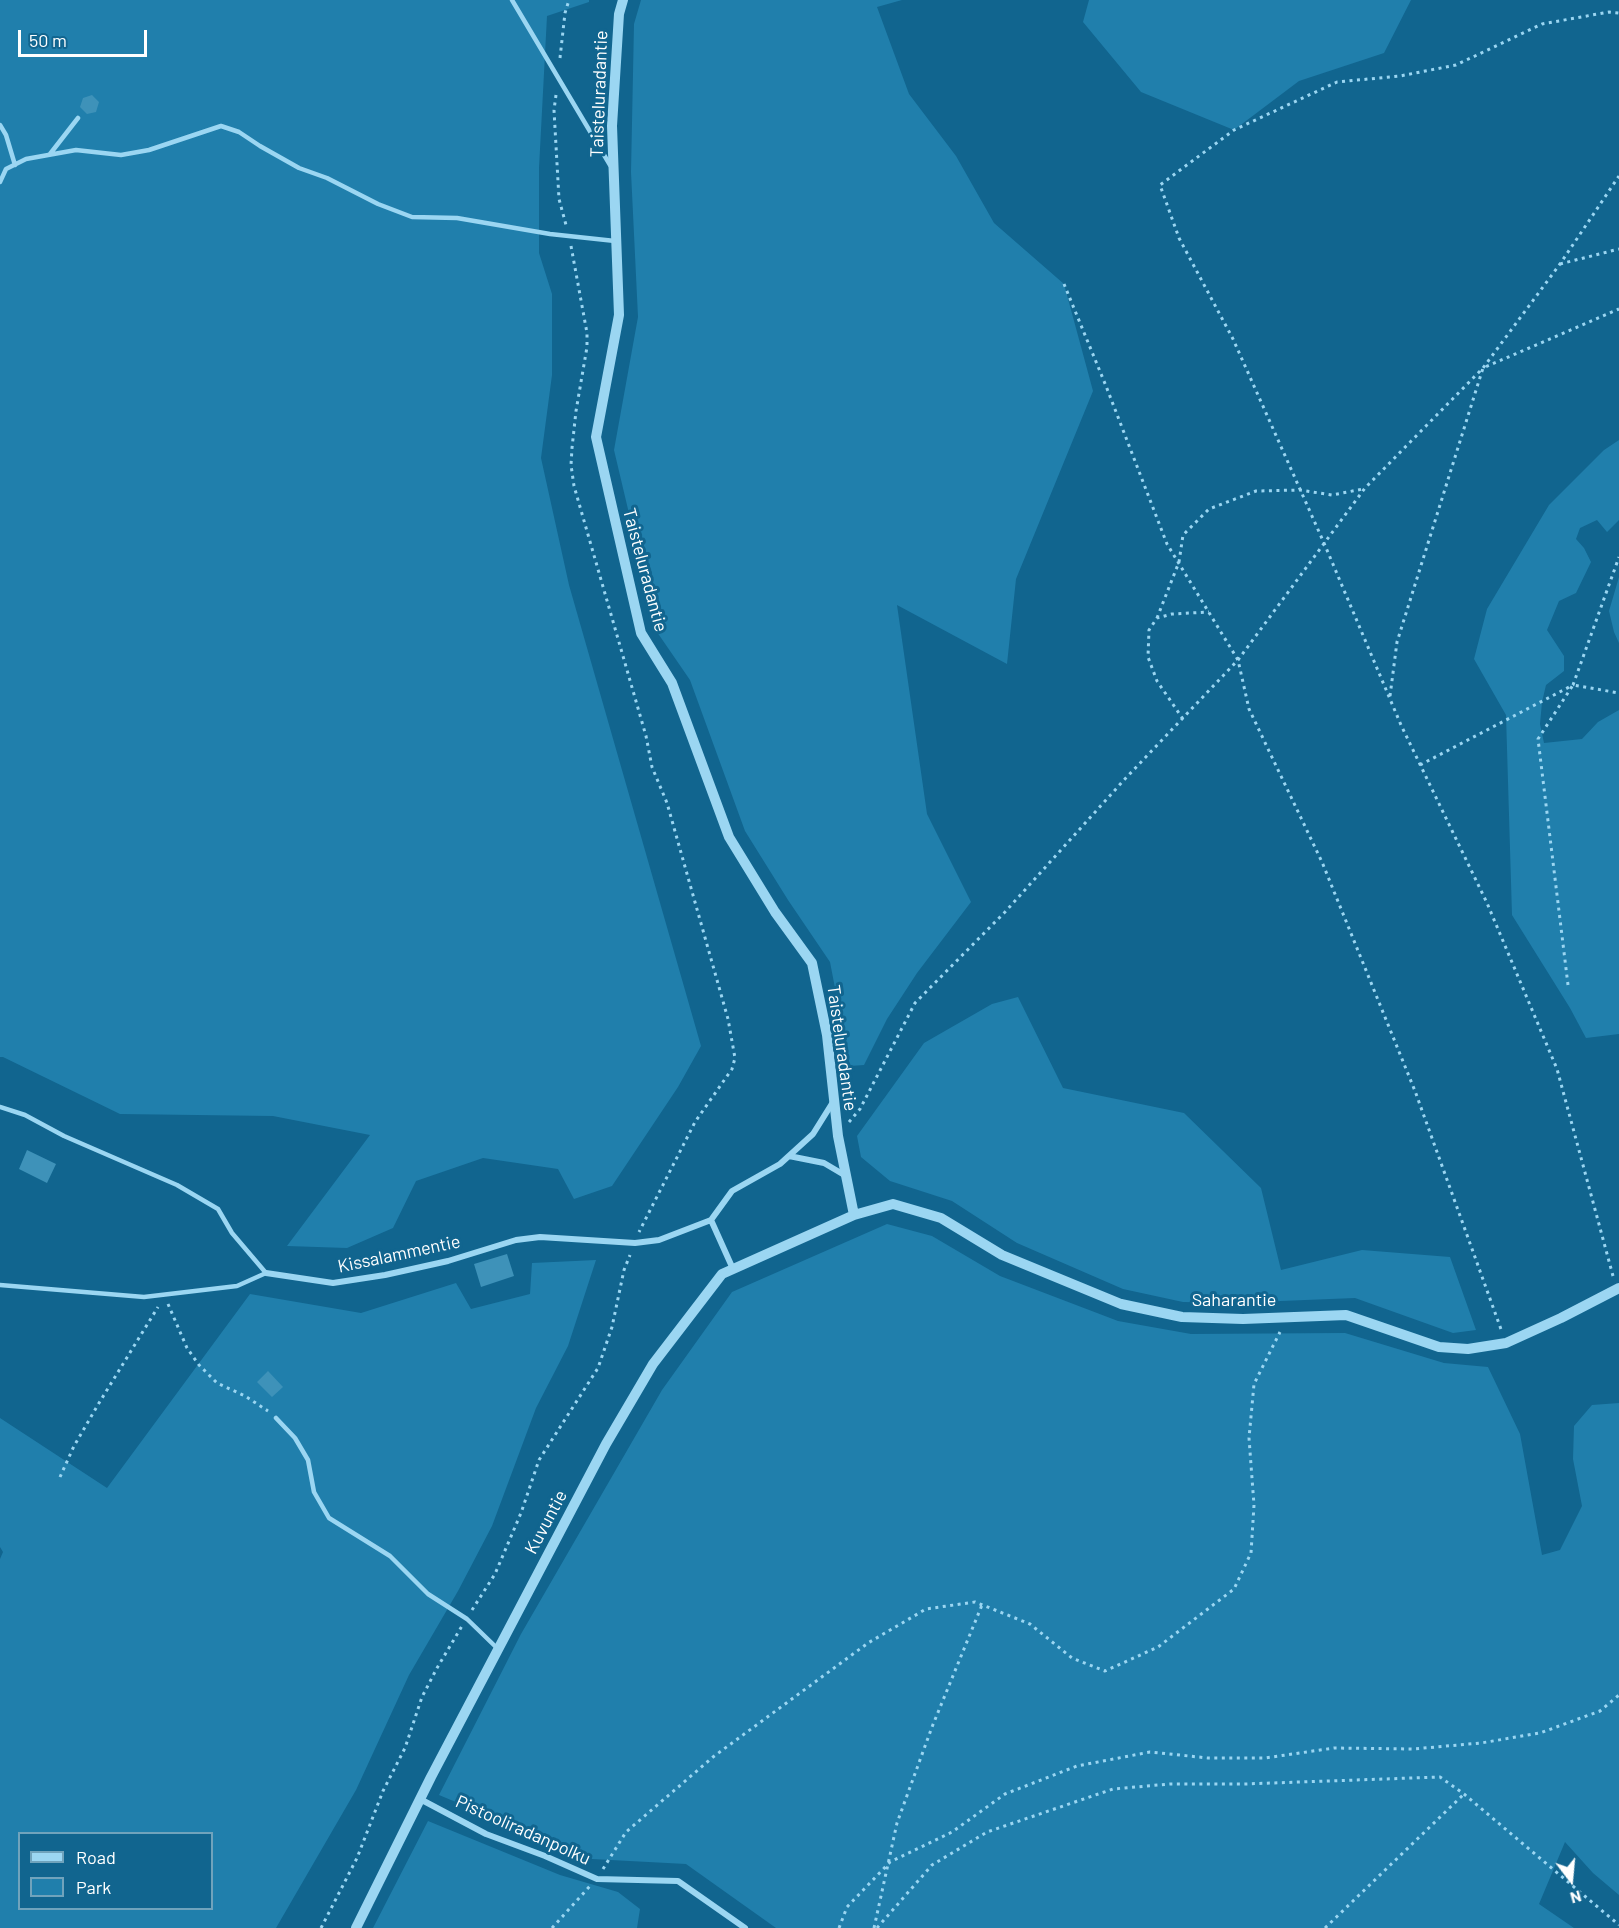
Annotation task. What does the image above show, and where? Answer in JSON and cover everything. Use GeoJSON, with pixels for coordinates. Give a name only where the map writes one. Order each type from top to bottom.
{"type":"FeatureCollection","features":[{"type":"Feature","properties":{"kind":"street","name":"Taisteluradantie"},"geometry":{"type":"LineString","coordinates":[[622,0],[619,14],[613,115],[615,241],[620,315],[596,437],[641,633],[672,683],[729,837],[775,912],[812,963],[827,1035],[838,1136],[854,1215]]}},
{"type":"Feature","properties":{"kind":"street"},"geometry":{"type":"LineString","coordinates":[[733,1269],[711,1220],[732,1191],[780,1164],[813,1134],[834,1100]]}},
{"type":"Feature","properties":{"kind":"street"},"geometry":{"type":"LineString","coordinates":[[789,1156],[824,1163],[846,1177]]}},
{"type":"Feature","properties":{"kind":"street","name":"Saharantie"},"geometry":{"type":"LineString","coordinates":[[854,1215],[893,1204],[941,1218],[1002,1255],[1121,1304],[1182,1317],[1346,1315],[1439,1347],[1468,1349],[1506,1343],[1561,1318],[1618,1288]]}},
{"type":"Feature","properties":{"kind":"street","name":"Kuvuntie"},"geometry":{"type":"LineString","coordinates":[[356,1928],[498,1649],[606,1444],[653,1364],[722,1274],[854,1215]]}},
{"type":"Feature","properties":{"kind":"street","name":"Kissalammentie"},"geometry":{"type":"LineString","coordinates":[[266,1273],[333,1283],[385,1275],[448,1261],[516,1240],[540,1237],[634,1243],[659,1240],[711,1220]]}},
{"type":"Feature","properties":{"kind":"street","name":"Pistooliradanpolku"},"geometry":{"type":"LineString","coordinates":[[420,1799],[486,1834],[597,1879],[678,1881],[745,1928]]}},
{"type":"Feature","properties":{"kind":"lane"},"geometry":{"type":"LineString","coordinates":[[512,0],[613,170]]}},
{"type":"Feature","properties":{"kind":"lane"},"geometry":{"type":"LineString","coordinates":[[50,154],[78,118]]}},
{"type":"Feature","properties":{"kind":"lane"},"geometry":{"type":"LineString","coordinates":[[0,125],[6,135],[15,165]]}},
{"type":"Feature","properties":{"kind":"lane"},"geometry":{"type":"LineString","coordinates":[[0,182],[6,169],[26,159],[76,150],[122,155],[149,150],[221,126],[239,132],[299,168],[327,178],[378,204],[412,217],[457,218],[568,236],[615,241]]}},
{"type":"Feature","properties":{"kind":"lane"},"geometry":{"type":"LineString","coordinates":[[0,1107],[25,1115],[64,1136],[177,1185],[218,1209],[232,1233],[266,1273],[237,1286],[144,1297],[0,1285]]}},
{"type":"Feature","properties":{"kind":"lane"},"geometry":{"type":"LineString","coordinates":[[276,1418],[295,1438],[308,1460],[314,1492],[329,1518],[390,1556],[428,1594],[466,1619],[498,1649]]}},
{"type":"Feature","properties":{"kind":"path"},"geometry":{"type":"LineString","coordinates":[[321,1928],[357,1858],[383,1791],[405,1748],[422,1697],[436,1668],[495,1574],[521,1513],[539,1461],[598,1368],[612,1326],[624,1270],[634,1243],[694,1122],[732,1069],[735,1058],[728,1019],[667,803],[652,767],[646,736],[574,486],[571,465],[572,448],[587,333],[580,290],[559,199],[554,110],[565,13],[569,0]]}},
{"type":"Feature","properties":{"kind":"path"},"geometry":{"type":"LineString","coordinates":[[1618,1288],[1557,1069],[1487,903],[1390,699],[1324,543],[1233,339],[1179,238],[1160,184],[1234,130],[1337,82],[1400,76],[1456,66],[1542,24],[1609,12],[1619,13]]}},
{"type":"Feature","properties":{"kind":"path"},"geometry":{"type":"LineString","coordinates":[[838,1136],[860,1109],[915,1003],[1005,912],[1238,660],[1365,488],[1482,368],[1560,264],[1619,176]]}},
{"type":"Feature","properties":{"kind":"path"},"geometry":{"type":"LineString","coordinates":[[1560,264],[1619,249]]}},
{"type":"Feature","properties":{"kind":"path"},"geometry":{"type":"LineString","coordinates":[[1064,284],[1167,544],[1238,660],[1249,709],[1322,862],[1415,1091],[1506,1343]]}},
{"type":"Feature","properties":{"kind":"path"},"geometry":{"type":"LineString","coordinates":[[1390,699],[1397,642],[1482,368],[1619,309]]}},
{"type":"Feature","properties":{"kind":"path"},"geometry":{"type":"LineString","coordinates":[[1183,719],[1157,681],[1148,657],[1149,630],[1157,618],[1179,562],[1183,535],[1209,509],[1256,491],[1300,490],[1332,495],[1365,488]]}},
{"type":"Feature","properties":{"kind":"path"},"geometry":{"type":"LineString","coordinates":[[1568,985],[1538,739],[1573,685],[1619,556]]}},
{"type":"Feature","properties":{"kind":"path"},"geometry":{"type":"LineString","coordinates":[[1157,618],[1172,614],[1209,612]]}},
{"type":"Feature","properties":{"kind":"path"},"geometry":{"type":"LineString","coordinates":[[1420,765],[1573,685],[1619,693]]}},
{"type":"Feature","properties":{"kind":"path"},"geometry":{"type":"LineString","coordinates":[[165,1295],[186,1348],[199,1365],[217,1383],[245,1396],[276,1418]]}},
{"type":"Feature","properties":{"kind":"path"},"geometry":{"type":"LineString","coordinates":[[60,1477],[74,1446],[165,1295]]}},
{"type":"Feature","properties":{"kind":"path"},"geometry":{"type":"LineString","coordinates":[[552,1928],[597,1879],[627,1832],[712,1757],[868,1643],[926,1609],[975,1602],[1030,1624],[1072,1658],[1105,1671],[1158,1647],[1233,1589],[1251,1553],[1254,1505],[1249,1438],[1254,1384],[1287,1317]]}},
{"type":"Feature","properties":{"kind":"path"},"geometry":{"type":"LineString","coordinates":[[875,1928],[897,1823],[920,1759],[982,1605]]}},
{"type":"Feature","properties":{"kind":"path"},"geometry":{"type":"LineString","coordinates":[[840,1928],[847,1907],[890,1862],[952,1832],[1005,1794],[1077,1766],[1150,1752],[1208,1758],[1265,1758],[1334,1748],[1413,1749],[1481,1743],[1540,1733],[1600,1712],[1619,1695]]}},
{"type":"Feature","properties":{"kind":"path"},"geometry":{"type":"LineString","coordinates":[[875,1928],[932,1865],[987,1832],[1113,1789],[1170,1784],[1244,1784],[1440,1777],[1464,1794],[1619,1925]]}},
{"type":"Feature","properties":{"kind":"path"},"geometry":{"type":"LineString","coordinates":[[1325,1928],[1464,1794]]}},
{"type":"Feature","properties":{"kind":"green space"},"geometry":{"type":"Polygon","coordinates":[[[0,0],[589,0],[589,2],[547,16],[539,168],[539,253],[552,294],[552,375],[541,458],[569,585],[701,1046],[678,1087],[612,1186],[574,1199],[558,1169],[483,1158],[416,1181],[393,1228],[347,1248],[287,1246],[370,1135],[273,1116],[120,1114],[0,1057],[0,0]]]}},
{"type":"Feature","properties":{"kind":"green space"},"geometry":{"type":"Polygon","coordinates":[[[641,0],[902,0],[877,7],[909,94],[956,156],[994,223],[1064,284],[1093,391],[1016,579],[1007,664],[897,605],[927,814],[971,902],[917,973],[887,1019],[864,1065],[850,1066],[830,962],[745,831],[690,680],[657,632],[614,450],[638,317],[631,172],[634,24],[641,0]]]}},
{"type":"Feature","properties":{"kind":"green space"},"geometry":{"type":"Polygon","coordinates":[[[1089,0],[1411,0],[1384,53],[1299,81],[1234,130],[1141,92],[1083,22],[1089,0]]]}},
{"type":"Feature","properties":{"kind":"green space"},"geometry":{"type":"Polygon","coordinates":[[[1619,440],[1619,520],[1607,532],[1597,520],[1580,528],[1576,539],[1591,562],[1576,593],[1559,601],[1547,630],[1564,656],[1564,671],[1546,685],[1540,724],[1544,743],[1582,739],[1598,722],[1619,710],[1619,1034],[1586,1038],[1512,915],[1506,715],[1474,659],[1487,609],[1549,505],[1604,450],[1619,440]]]}},
{"type":"Feature","properties":{"kind":"green space"},"geometry":{"type":"Polygon","coordinates":[[[1619,577],[1619,643],[1609,611],[1619,577]]]}},
{"type":"Feature","properties":{"kind":"green space"},"geometry":{"type":"Polygon","coordinates":[[[1018,997],[1063,1088],[1184,1113],[1261,1188],[1281,1270],[1362,1250],[1450,1257],[1476,1330],[1453,1333],[1355,1298],[1231,1303],[1183,1302],[1123,1289],[1017,1243],[952,1201],[890,1181],[861,1157],[857,1136],[924,1043],[992,1004],[1018,997]]]}},
{"type":"Feature","properties":{"kind":"green space"},"geometry":{"type":"Polygon","coordinates":[[[887,1224],[932,1236],[1000,1276],[1118,1321],[1191,1334],[1345,1333],[1444,1363],[1488,1367],[1520,1434],[1542,1555],[1560,1550],[1582,1506],[1573,1459],[1574,1426],[1592,1405],[1619,1403],[1619,1895],[1593,1873],[1565,1842],[1539,1904],[1574,1928],[776,1928],[686,1864],[592,1859],[439,1795],[521,1634],[662,1390],[732,1292],[887,1224]]]}},
{"type":"Feature","properties":{"kind":"green space"},"geometry":{"type":"Polygon","coordinates":[[[596,1260],[568,1346],[536,1408],[492,1526],[458,1591],[409,1675],[356,1790],[276,1928],[0,1928],[0,1559],[3,1552],[0,1547],[0,1418],[107,1488],[250,1294],[361,1313],[456,1283],[471,1309],[530,1294],[532,1263],[596,1260]]]}},
{"type":"Feature","properties":{"kind":"green space"},"geometry":{"type":"Polygon","coordinates":[[[428,1821],[560,1875],[618,1892],[640,1909],[637,1928],[373,1928],[428,1821]]]}},
{"type":"Feature","properties":{"kind":"building"},"geometry":{"type":"Polygon","coordinates":[[[92,95],[99,102],[96,112],[87,114],[80,107],[83,98],[92,95]]]}},
{"type":"Feature","properties":{"kind":"building"},"geometry":{"type":"Polygon","coordinates":[[[27,1150],[56,1164],[47,1183],[19,1169],[27,1150]]]}},
{"type":"Feature","properties":{"kind":"building"},"geometry":{"type":"Polygon","coordinates":[[[507,1254],[514,1276],[481,1287],[474,1264],[507,1254]]]}},
{"type":"Feature","properties":{"kind":"building"},"geometry":{"type":"Polygon","coordinates":[[[268,1371],[283,1387],[272,1397],[257,1382],[268,1371]]]}}]}
